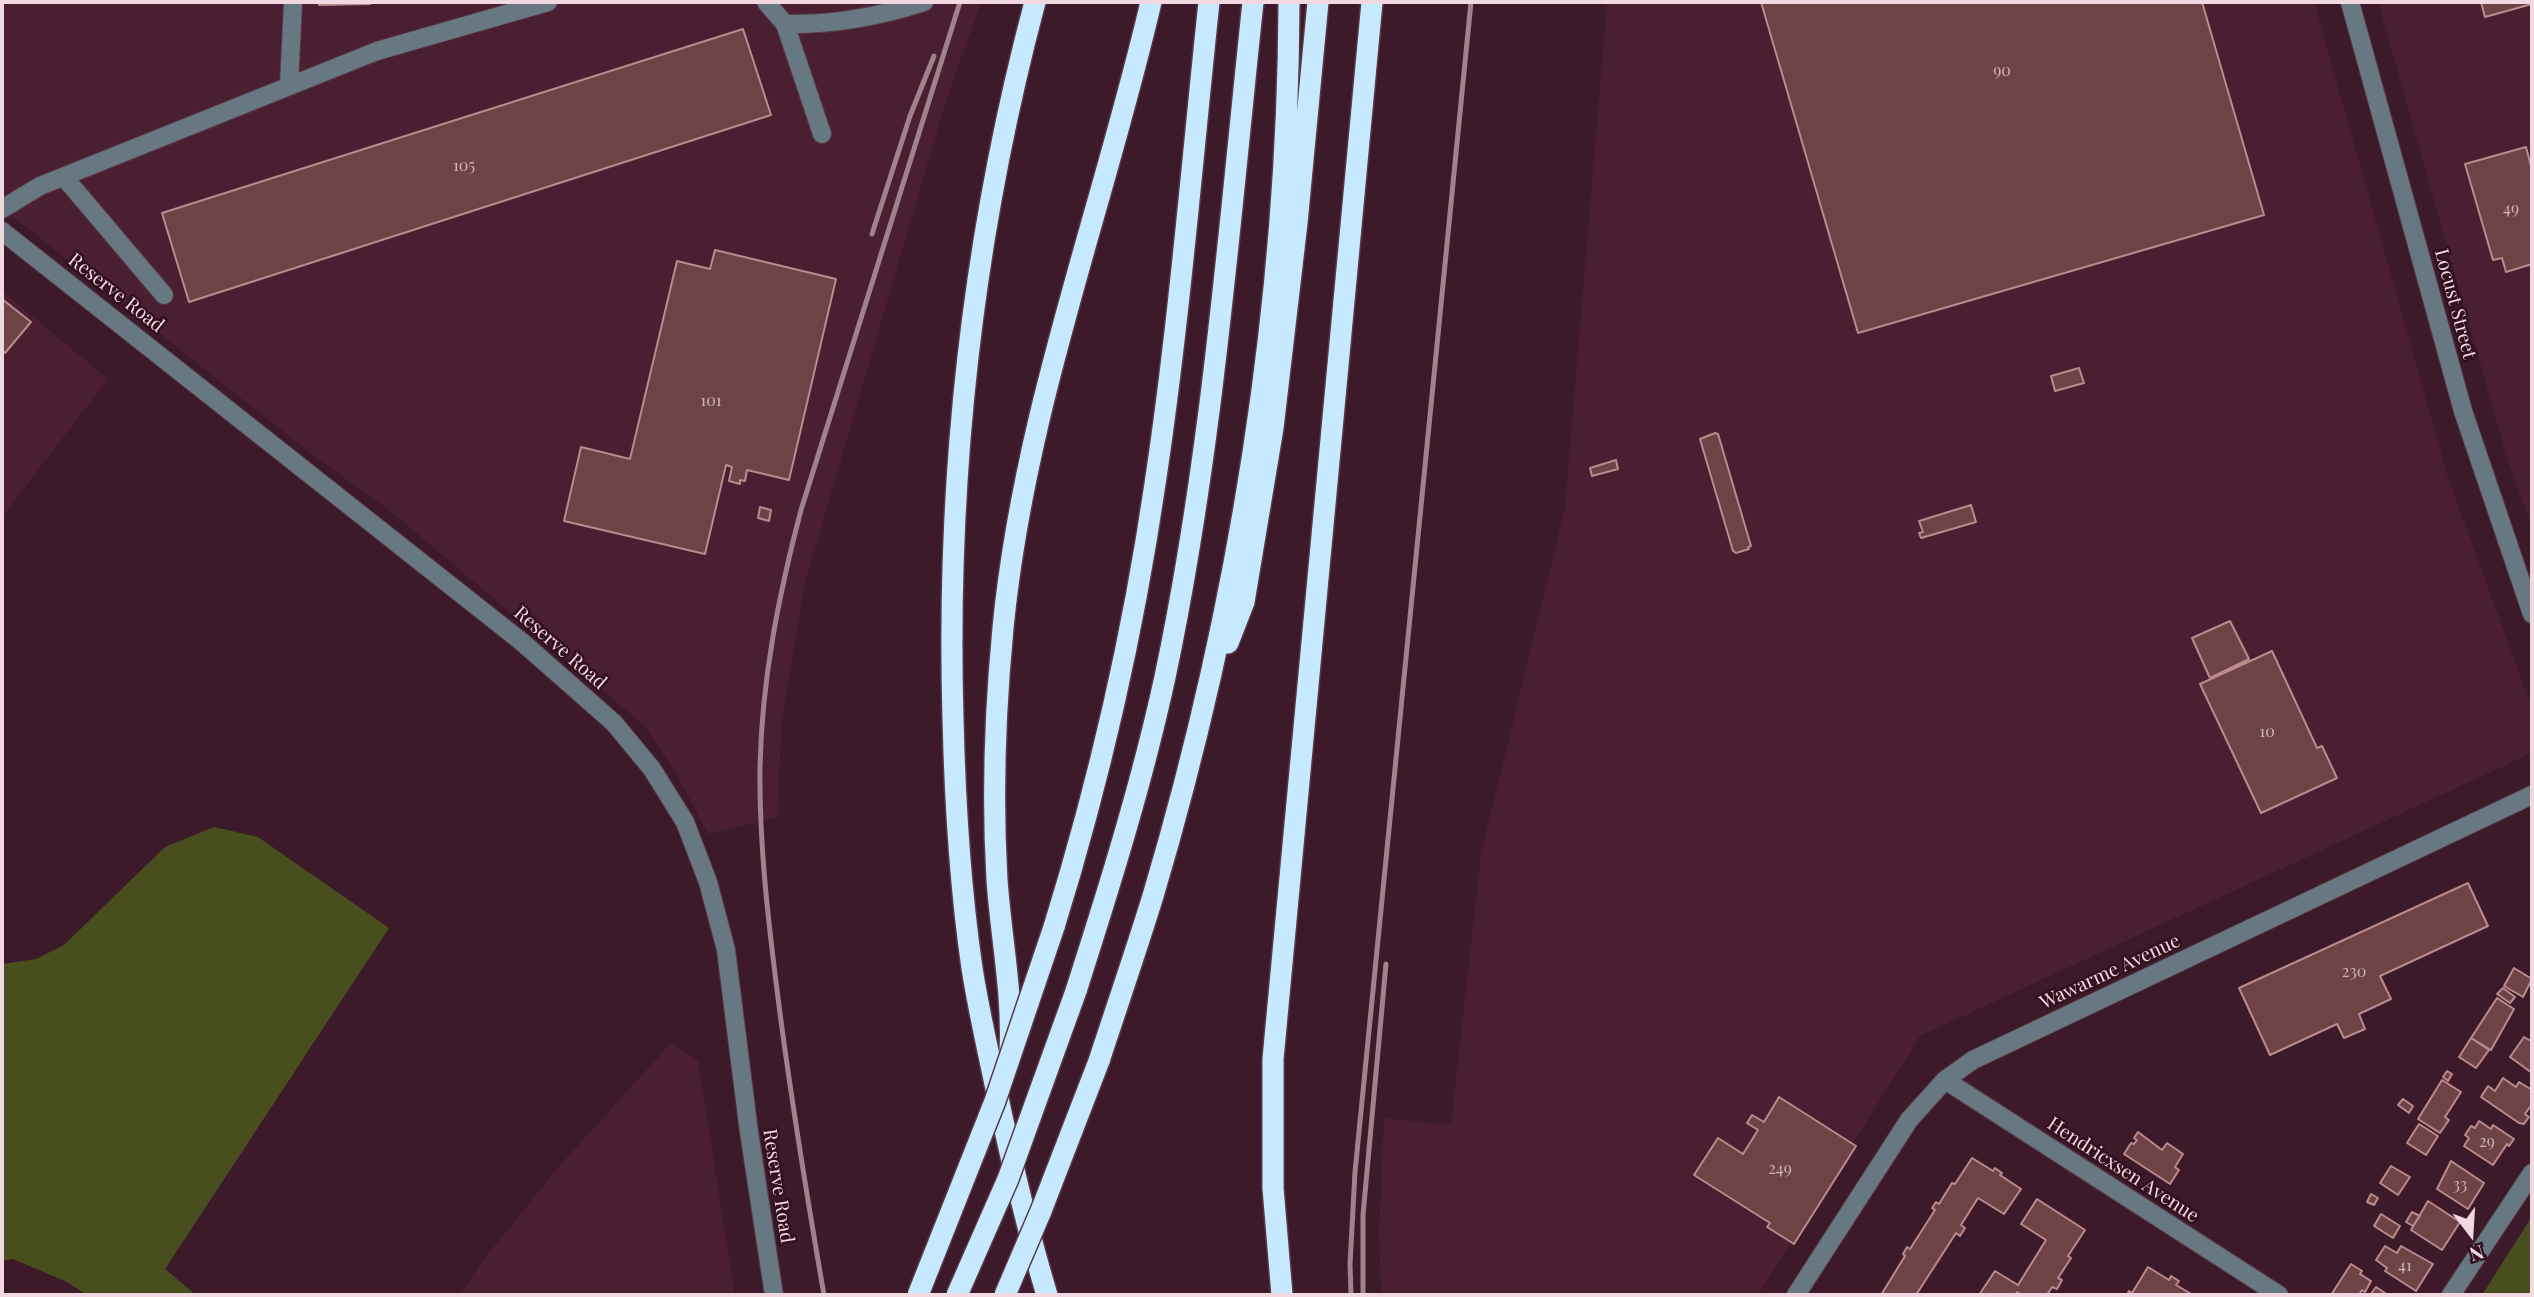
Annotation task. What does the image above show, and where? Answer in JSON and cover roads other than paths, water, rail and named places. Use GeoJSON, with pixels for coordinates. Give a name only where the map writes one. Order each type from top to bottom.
{"type":"FeatureCollection","features":[{"type":"Feature","properties":{"kind":"highway"},"geometry":{"type":"LineString","coordinates":[[1035,2],[999,156],[977,281],[958,470],[951,621],[954,752],[962,876],[973,970],[1000,1109],[1047,1295]]}},
{"type":"Feature","properties":{"kind":"highway"},"geometry":{"type":"LineString","coordinates":[[1000,1109],[1010,1063],[1009,1005],[998,882],[995,797],[998,692],[1009,579],[1023,495],[1049,374],[1151,2]]}},
{"type":"Feature","properties":{"kind":"highway"},"geometry":{"type":"LineString","coordinates":[[918,1295],[995,1101],[1054,927],[1093,789],[1115,698],[1151,514],[1168,383],[1209,2]]}},
{"type":"Feature","properties":{"kind":"highway"},"geometry":{"type":"LineString","coordinates":[[957,1295],[1012,1167],[1076,991],[1132,807],[1165,678],[1203,463],[1254,2]]}},
{"type":"Feature","properties":{"kind":"highway"},"geometry":{"type":"LineString","coordinates":[[1004,1295],[1061,1163],[1099,1061],[1153,894],[1205,700],[1235,556],[1263,376],[1284,147],[1289,2]]}},
{"type":"Feature","properties":{"kind":"highway"},"geometry":{"type":"LineString","coordinates":[[1205,700],[1244,602],[1263,496],[1282,362],[1318,2]]}},
{"type":"Feature","properties":{"kind":"highway"},"geometry":{"type":"LineString","coordinates":[[1282,1295],[1273,1188],[1273,1059],[1372,2]]}},
{"type":"Feature","properties":{"kind":"street"},"geometry":{"type":"LineString","coordinates":[[289,86],[293,2]]}},
{"type":"Feature","properties":{"kind":"street"},"geometry":{"type":"LineString","coordinates":[[2,209],[40,186],[377,51],[548,2]]}},
{"type":"Feature","properties":{"kind":"street"},"geometry":{"type":"LineString","coordinates":[[766,2],[785,24],[822,134]]}},
{"type":"Feature","properties":{"kind":"street"},"geometry":{"type":"LineString","coordinates":[[785,24],[822,25],[887,15],[924,2]]}},
{"type":"Feature","properties":{"kind":"street","name":"Locust Street"},"geometry":{"type":"LineString","coordinates":[[2350,2],[2463,411],[2532,614]]}},
{"type":"Feature","properties":{"kind":"street"},"geometry":{"type":"LineString","coordinates":[[64,177],[164,295]]}},
{"type":"Feature","properties":{"kind":"street","name":"Reserve Road"},"geometry":{"type":"LineString","coordinates":[[2,231],[522,642],[614,723],[652,769],[685,822],[708,882],[726,950],[749,1132],[774,1295]]}},
{"type":"Feature","properties":{"kind":"street","name":"Wawarme Avenue"},"geometry":{"type":"LineString","coordinates":[[1796,1295],[1909,1120],[1945,1080],[1973,1060],[2532,795]]}},
{"type":"Feature","properties":{"kind":"street","name":"Hendricxsen Avenue"},"geometry":{"type":"LineString","coordinates":[[1945,1080],[2279,1295]]}},
{"type":"Feature","properties":{"kind":"street"},"geometry":{"type":"LineString","coordinates":[[2451,1295],[2532,1173]]}},
{"type":"Feature","properties":{"kind":"railway"},"geometry":{"type":"LineString","coordinates":[[824,1295],[786,1061],[767,901],[760,793],[764,701],[779,605],[801,510],[960,2]]}},
{"type":"Feature","properties":{"kind":"railway"},"geometry":{"type":"LineString","coordinates":[[1351,1295],[1355,1172],[1471,2]]}},
{"type":"Feature","properties":{"kind":"railway"},"geometry":{"type":"LineString","coordinates":[[872,234],[910,116],[934,56]]}},
{"type":"Feature","properties":{"kind":"railway"},"geometry":{"type":"LineString","coordinates":[[1363,1295],[1363,1215],[1386,964]]}}]}
